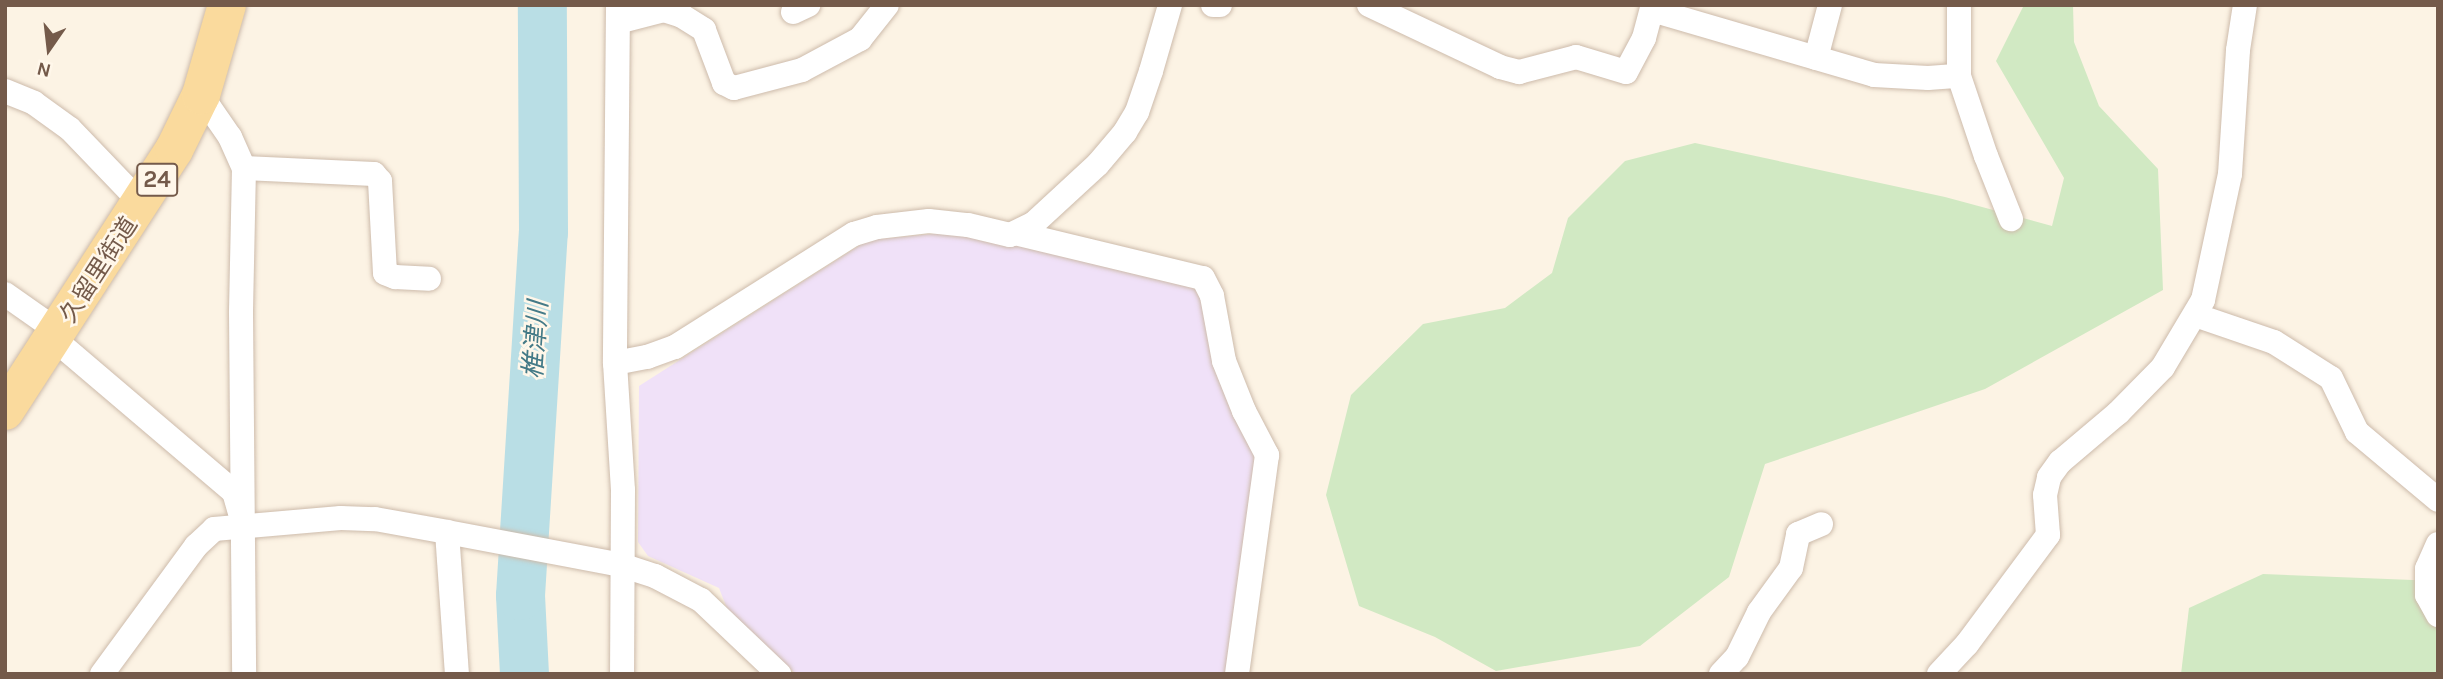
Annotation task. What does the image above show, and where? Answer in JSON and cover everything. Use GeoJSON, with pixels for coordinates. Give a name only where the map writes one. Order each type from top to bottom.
{"type":"FeatureCollection","features":[{"type":"Feature","properties":{"kind":"main road","name":"久留里街道"},"geometry":{"type":"LineString","coordinates":[[5,411],[142,204],[174,150],[201,95],[227,5]]}},
{"type":"Feature","properties":{"kind":"street"},"geometry":{"type":"LineString","coordinates":[[622,674],[623,490],[615,363],[618,14],[664,7],[704,30],[724,83],[734,88],[802,70],[849,45],[860,38],[887,5]]}},
{"type":"Feature","properties":{"kind":"street"},"geometry":{"type":"LineString","coordinates":[[615,363],[647,358],[675,347],[855,234],[877,227],[929,221],[968,225],[1010,234],[1033,225],[1098,164],[1125,132],[1137,112],[1152,71],[1170,5]]}},
{"type":"Feature","properties":{"kind":"street"},"geometry":{"type":"LineString","coordinates":[[1213,5],[1220,5]]}},
{"type":"Feature","properties":{"kind":"street"},"geometry":{"type":"LineString","coordinates":[[1369,5],[1500,67],[1520,72],[1576,57],[1626,72],[1644,38],[1652,8],[1874,75],[1928,78],[1959,76]]}},
{"type":"Feature","properties":{"kind":"street"},"geometry":{"type":"LineString","coordinates":[[1816,58],[1830,5]]}},
{"type":"Feature","properties":{"kind":"street"},"geometry":{"type":"LineString","coordinates":[[1959,5],[1959,76],[2011,219]]}},
{"type":"Feature","properties":{"kind":"street"},"geometry":{"type":"LineString","coordinates":[[1939,674],[1968,644],[2048,536],[2045,495],[2049,477],[2060,463],[2118,413],[2163,367],[2203,300],[2230,174],[2238,50],[2245,5]]}},
{"type":"Feature","properties":{"kind":"street"},"geometry":{"type":"LineString","coordinates":[[5,91],[34,103],[70,129],[142,204]]}},
{"type":"Feature","properties":{"kind":"street"},"geometry":{"type":"LineString","coordinates":[[201,95],[230,137],[244,168],[241,313],[244,674]]}},
{"type":"Feature","properties":{"kind":"street"},"geometry":{"type":"LineString","coordinates":[[244,168],[374,174],[380,181],[385,273],[395,277],[429,279]]}},
{"type":"Feature","properties":{"kind":"street"},"geometry":{"type":"LineString","coordinates":[[1015,233],[1203,278],[1212,296],[1224,361],[1244,411],[1267,455],[1237,674]]}},
{"type":"Feature","properties":{"kind":"street"},"geometry":{"type":"LineString","coordinates":[[5,294],[57,335],[234,492],[243,524]]}},
{"type":"Feature","properties":{"kind":"street"},"geometry":{"type":"LineString","coordinates":[[2195,315],[2274,342],[2331,378],[2357,432],[2438,500]]}},
{"type":"Feature","properties":{"kind":"street"},"geometry":{"type":"LineString","coordinates":[[102,674],[196,546],[214,529],[243,524],[375,519],[621,565],[655,576],[701,600],[779,674]]}},
{"type":"Feature","properties":{"kind":"street"},"geometry":{"type":"LineString","coordinates":[[1721,674],[1738,657],[1759,612],[1791,568],[1798,534],[1821,524]]}},
{"type":"Feature","properties":{"kind":"street"},"geometry":{"type":"LineString","coordinates":[[447,532],[457,674]]}},
{"type":"Feature","properties":{"kind":"street"},"geometry":{"type":"LineString","coordinates":[[2438,544],[2427,569],[2427,595],[2438,615]]}},
{"type":"Feature","properties":{"kind":"shaded area"},"geometry":{"type":"Polygon","coordinates":[[[964,231],[1195,282],[1258,466],[1228,674],[796,674],[728,611],[719,588],[648,556],[638,542],[639,386],[868,240],[964,231]]]}},
{"type":"Feature","properties":{"kind":"green space"},"geometry":{"type":"Polygon","coordinates":[[[2024,5],[2073,5],[2074,42],[2099,106],[2158,169],[2163,290],[1985,389],[1765,464],[1729,577],[1640,646],[1496,671],[1435,637],[1359,606],[1326,495],[1351,395],[1423,324],[1505,308],[1552,273],[1568,218],[1625,161],[1695,143],[1945,197],[2052,226],[2064,178],[1996,61],[2024,5]]]}},
{"type":"Feature","properties":{"kind":"green space"},"geometry":{"type":"Polygon","coordinates":[[[2263,574],[2438,581],[2438,674],[2181,674],[2189,608],[2263,574]]]}},
{"type":"Feature","properties":{"kind":"waterway","name":"椎津川"},"geometry":{"type":"LineString","coordinates":[[524,674],[520,595],[543,232],[542,5]]}}]}
